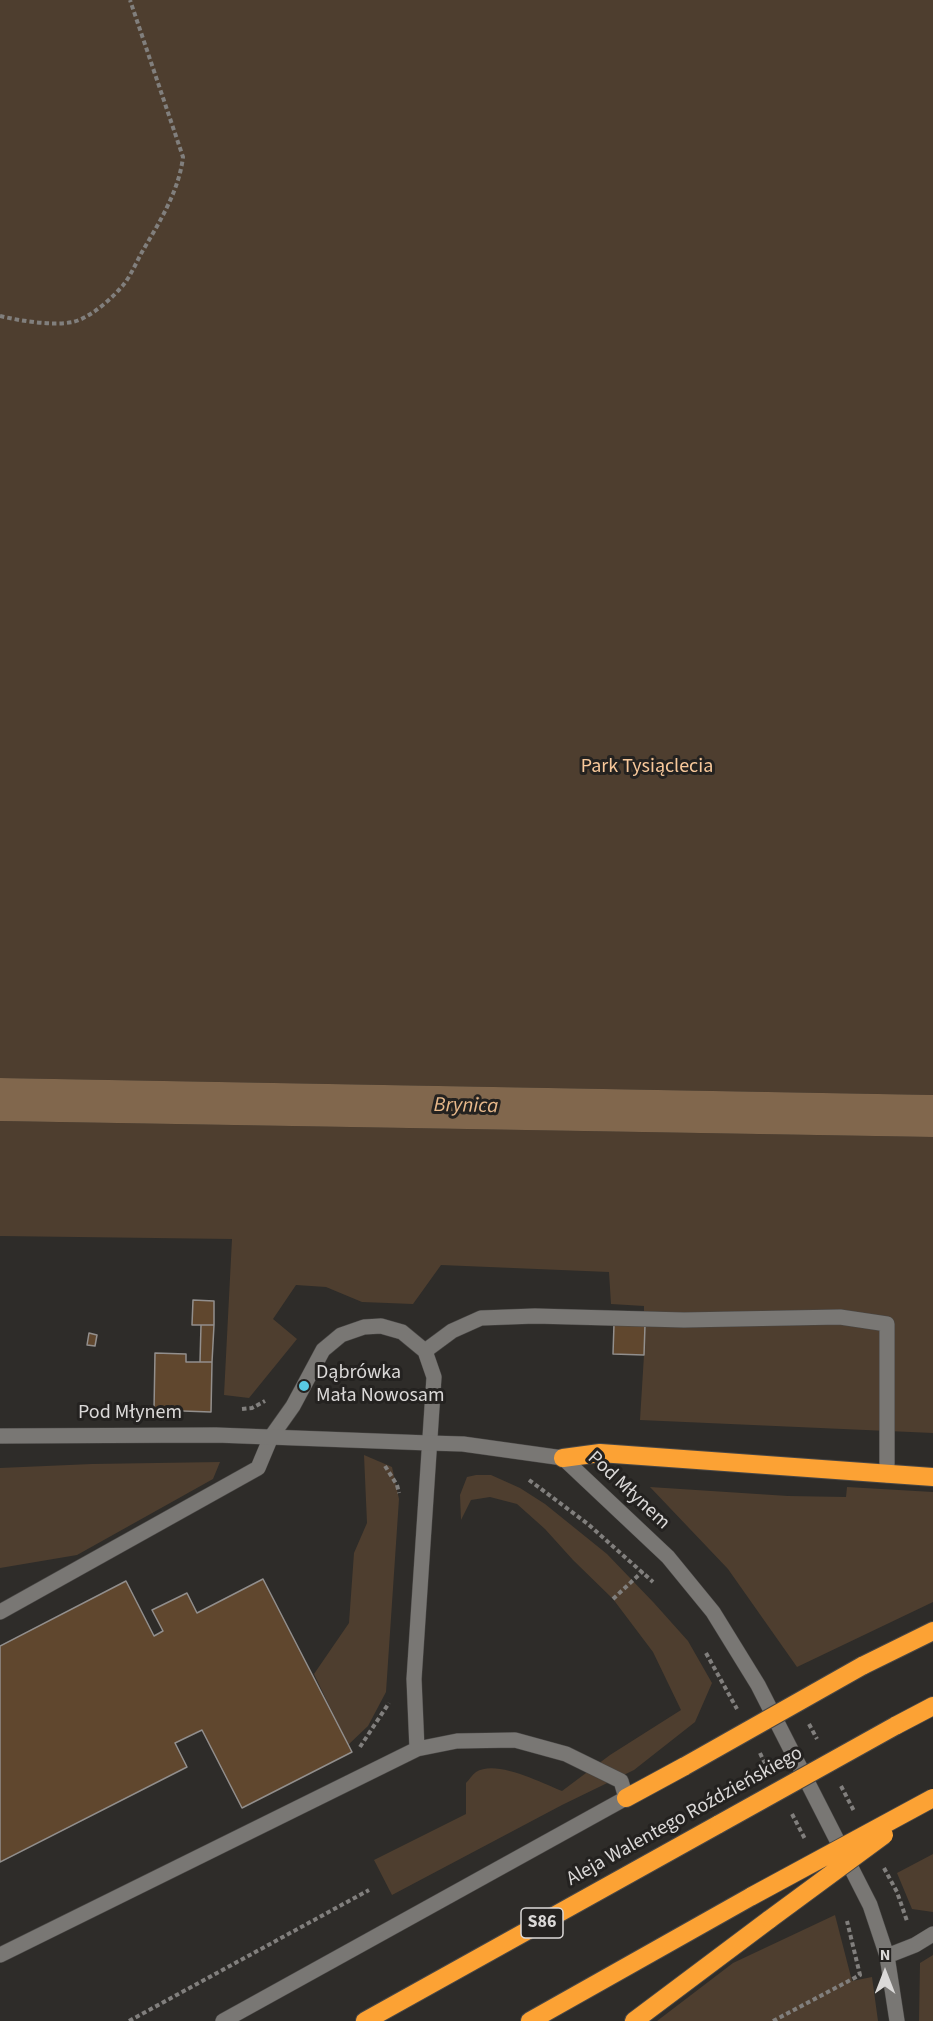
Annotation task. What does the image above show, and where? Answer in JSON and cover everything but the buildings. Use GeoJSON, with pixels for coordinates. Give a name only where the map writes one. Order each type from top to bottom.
{"type":"FeatureCollection","features":[{"type":"Feature","properties":{"kind":"highway"},"geometry":{"type":"LineString","coordinates":[[563,1458],[600,1453],[933,1477]]}},
{"type":"Feature","properties":{"kind":"highway"},"geometry":{"type":"LineString","coordinates":[[627,1798],[862,1666],[933,1631]]}},
{"type":"Feature","properties":{"kind":"highway","name":"Aleja Walentego Roździeńskiego"},"geometry":{"type":"LineString","coordinates":[[365,2021],[933,1706]]}},
{"type":"Feature","properties":{"kind":"highway"},"geometry":{"type":"LineString","coordinates":[[530,2021],[752,1896],[933,1798]]}},
{"type":"Feature","properties":{"kind":"highway"},"geometry":{"type":"LineString","coordinates":[[633,2021],[933,1798]]}},
{"type":"Feature","properties":{"kind":"street"},"geometry":{"type":"LineString","coordinates":[[425,1352],[452,1331],[481,1318],[535,1316],[684,1320],[840,1317],[887,1324],[887,1474]]}},
{"type":"Feature","properties":{"kind":"street"},"geometry":{"type":"LineString","coordinates":[[0,1612],[258,1468],[271,1437],[293,1406],[323,1350],[341,1335],[364,1327],[381,1326],[402,1332],[425,1352],[434,1377],[414,1679],[417,1749]]}},
{"type":"Feature","properties":{"kind":"street","name":"Pod Młynem"},"geometry":{"type":"LineString","coordinates":[[0,1436],[216,1435],[463,1444],[563,1458],[668,1557],[713,1612],[758,1685],[870,1905],[887,1956],[897,2021]]}},
{"type":"Feature","properties":{"kind":"street"},"geometry":{"type":"LineString","coordinates":[[0,1955],[417,1749],[457,1741],[515,1740],[566,1754],[621,1781],[627,1798],[223,2021]]}},
{"type":"Feature","properties":{"kind":"street"},"geometry":{"type":"LineString","coordinates":[[887,1956],[915,1945],[933,1934]]}},
{"type":"Feature","properties":{"kind":"path"},"geometry":{"type":"LineString","coordinates":[[0,316],[38,323],[73,322],[102,306],[124,284],[159,222],[176,186],[183,157],[130,0]]}},
{"type":"Feature","properties":{"kind":"path"},"geometry":{"type":"LineString","coordinates":[[526,1477],[588,1524],[643,1571],[658,1587]]}},
{"type":"Feature","properties":{"kind":"path"},"geometry":{"type":"LineString","coordinates":[[612,1599],[643,1571]]}},
{"type":"Feature","properties":{"kind":"path"},"geometry":{"type":"LineString","coordinates":[[704,1649],[741,1718]]}},
{"type":"Feature","properties":{"kind":"path"},"geometry":{"type":"LineString","coordinates":[[804,1714],[820,1745]]}},
{"type":"Feature","properties":{"kind":"path"},"geometry":{"type":"LineString","coordinates":[[758,1749],[768,1770]]}},
{"type":"Feature","properties":{"kind":"path"},"geometry":{"type":"LineString","coordinates":[[837,1777],[858,1819]]}},
{"type":"Feature","properties":{"kind":"path"},"geometry":{"type":"LineString","coordinates":[[790,1811],[807,1842]]}},
{"type":"Feature","properties":{"kind":"path"},"geometry":{"type":"LineString","coordinates":[[880,1861],[897,1892],[915,1945]]}},
{"type":"Feature","properties":{"kind":"path"},"geometry":{"type":"LineString","coordinates":[[129,2021],[369,1890]]}},
{"type":"Feature","properties":{"kind":"path"},"geometry":{"type":"LineString","coordinates":[[773,2021],[860,1975],[845,1914],[897,1892]]}},
{"type":"Feature","properties":{"kind":"green space","name":"Park Tysiąclecia"},"geometry":{"type":"Polygon","coordinates":[[[0,0],[933,0],[933,1095],[0,1078],[0,0]]]}},
{"type":"Feature","properties":{"kind":"green space"},"geometry":{"type":"Polygon","coordinates":[[[0,1121],[933,1137],[933,1433],[640,1420],[644,1306],[611,1304],[609,1272],[441,1265],[413,1304],[362,1302],[326,1287],[296,1285],[273,1319],[297,1339],[249,1398],[224,1395],[232,1239],[0,1236],[0,1121]]]}},
{"type":"Feature","properties":{"kind":"green space"},"geometry":{"type":"Polygon","coordinates":[[[364,1455],[392,1467],[399,1499],[386,1692],[368,1726],[348,1745],[314,1674],[349,1623],[354,1553],[367,1523],[364,1455]]]}},
{"type":"Feature","properties":{"kind":"green space"},"geometry":{"type":"Polygon","coordinates":[[[220,1462],[213,1479],[77,1555],[0,1568],[0,1468],[220,1462]]]}},
{"type":"Feature","properties":{"kind":"green space"},"geometry":{"type":"Polygon","coordinates":[[[491,1475],[520,1488],[545,1504],[607,1554],[688,1641],[712,1683],[695,1722],[634,1770],[562,1805],[392,1895],[374,1860],[466,1814],[466,1783],[476,1772],[495,1768],[507,1770],[562,1791],[610,1755],[681,1710],[653,1652],[613,1599],[545,1529],[517,1504],[490,1497],[471,1500],[461,1520],[460,1495],[467,1477],[491,1475]]]}},
{"type":"Feature","properties":{"kind":"green space"},"geometry":{"type":"Polygon","coordinates":[[[650,1487],[788,1496],[846,1497],[847,1487],[933,1492],[933,1602],[797,1667],[728,1569],[650,1487]]]}},
{"type":"Feature","properties":{"kind":"green space"},"geometry":{"type":"Polygon","coordinates":[[[933,1854],[933,1912],[912,1909],[897,1873],[933,1854]]]}},
{"type":"Feature","properties":{"kind":"green space"},"geometry":{"type":"Polygon","coordinates":[[[835,1915],[852,1981],[872,1977],[878,2021],[657,2021],[733,1963],[835,1915]]]}},
{"type":"Feature","properties":{"kind":"green space"},"geometry":{"type":"Polygon","coordinates":[[[933,1955],[933,2021],[919,2021],[920,1963],[933,1955]]]}},
{"type":"Feature","properties":{"kind":"water","name":"Brynica"},"geometry":{"type":"Polygon","coordinates":[[[0,1078],[933,1095],[933,1137],[0,1121],[0,1078]]]}},
{"type":"Feature","properties":{"kind":"place","name":"Dąbrówka Mała Nowosam"},"geometry":{"type":"Point","coordinates":[304,1386]}}]}
